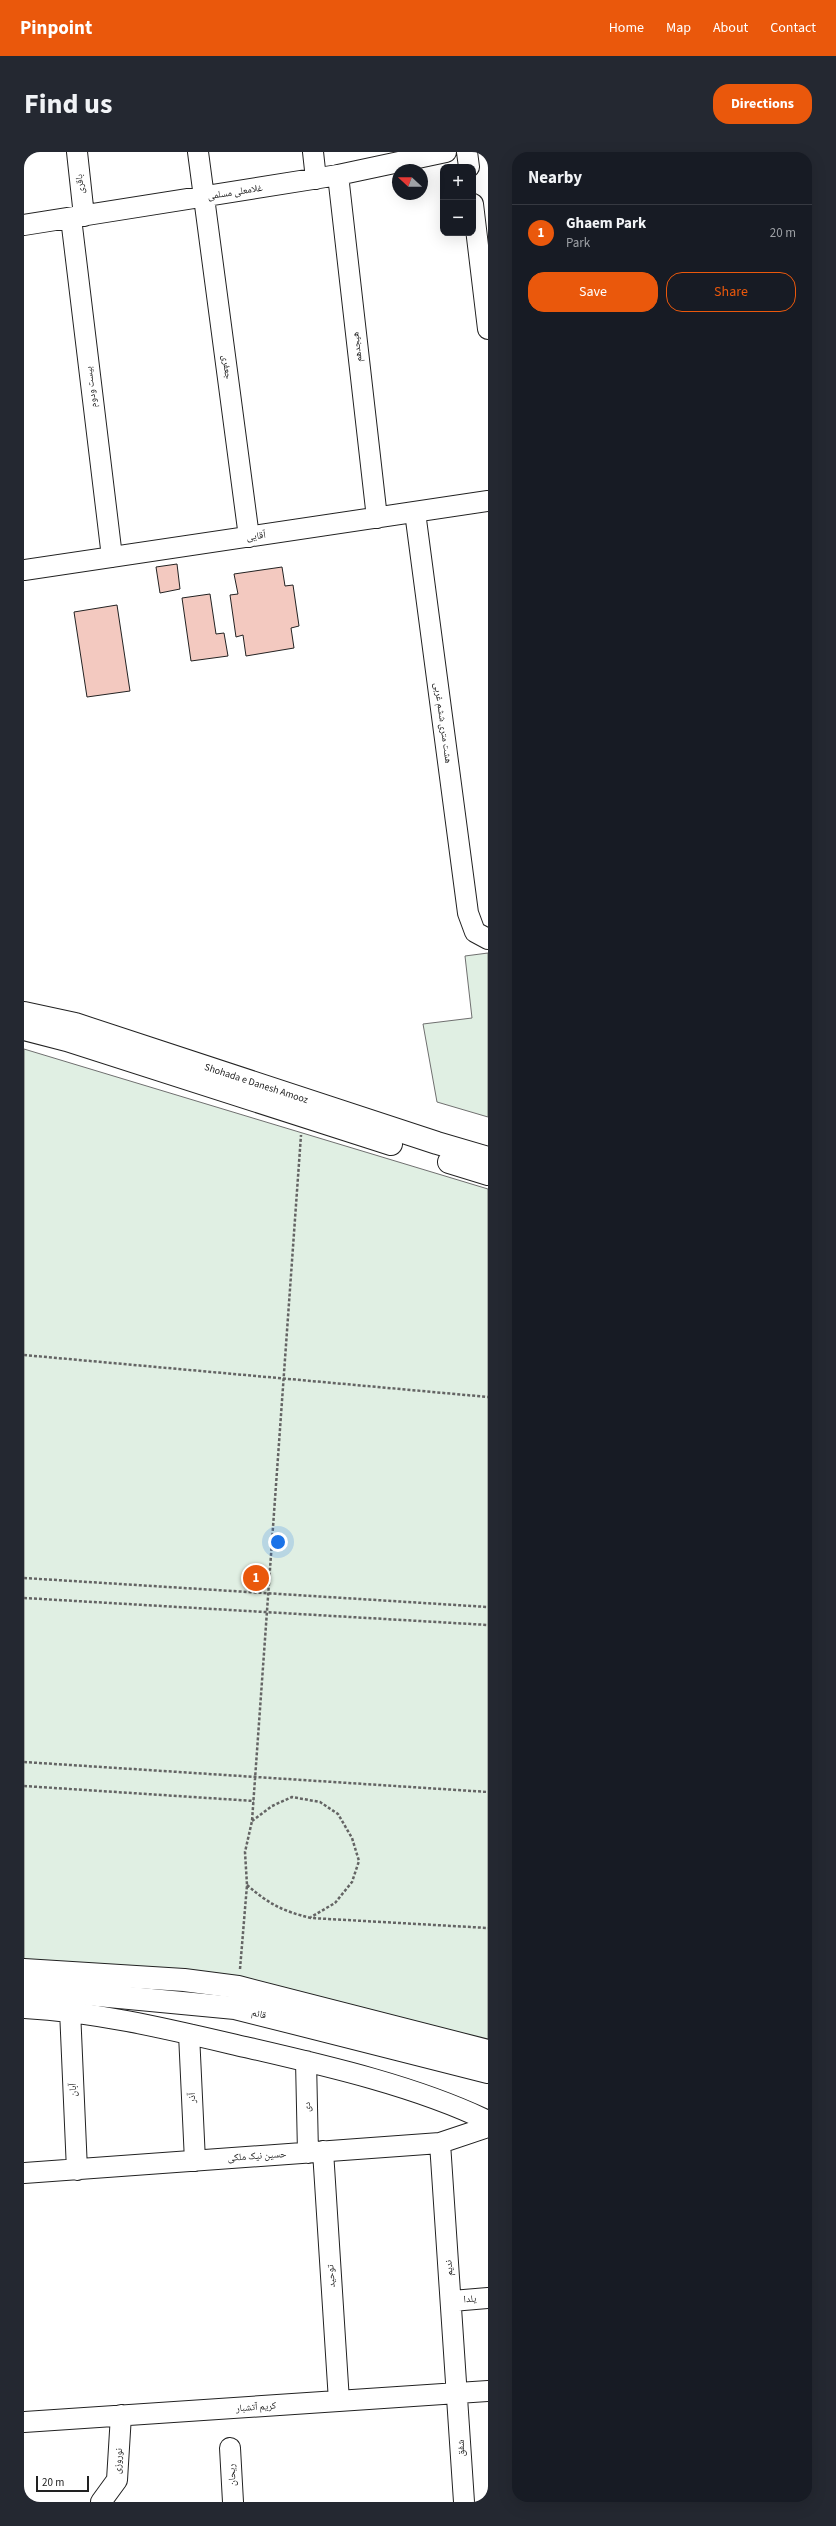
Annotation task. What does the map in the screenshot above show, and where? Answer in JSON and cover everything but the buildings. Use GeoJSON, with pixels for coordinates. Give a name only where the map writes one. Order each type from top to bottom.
{"type":"FeatureCollection","features":[{"type":"Feature","properties":{"kind":"main road","name":"Shohada e Danesh Amooz"},"geometry":{"type":"LineString","coordinates":[[24,1013],[75,1024],[437,1144],[488,1158]]}},
{"type":"Feature","properties":{"kind":"main road"},"geometry":{"type":"LineString","coordinates":[[24,1029],[67,1040],[488,1174]]}},
{"type":"Feature","properties":{"kind":"main road","name":"قائم"},"geometry":{"type":"LineString","coordinates":[[24,1970],[184,1980],[238,1987],[488,2051]]}},
{"type":"Feature","properties":{"kind":"main road","name":"قائم"},"geometry":{"type":"LineString","coordinates":[[24,1992],[66,1992],[235,2008],[488,2072]]}},
{"type":"Feature","properties":{"kind":"street","name":"باقری"},"geometry":{"type":"LineString","coordinates":[[76,152],[77,217]]}},
{"type":"Feature","properties":{"kind":"street","name":"جعفری"},"geometry":{"type":"LineString","coordinates":[[198,152],[249,537]]}},
{"type":"Feature","properties":{"kind":"street"},"geometry":{"type":"LineString","coordinates":[[313,152],[316,179]]}},
{"type":"Feature","properties":{"kind":"street","name":"غلامعلی مسلمی"},"geometry":{"type":"LineString","coordinates":[[24,225],[338,176],[408,157],[446,152]]}},
{"type":"Feature","properties":{"kind":"street"},"geometry":{"type":"LineString","coordinates":[[467,152],[469,164]]}},
{"type":"Feature","properties":{"kind":"street","name":"هیجدهم"},"geometry":{"type":"LineString","coordinates":[[338,176],[377,518]]}},
{"type":"Feature","properties":{"kind":"street","name":"بیست ودوم"},"geometry":{"type":"LineString","coordinates":[[77,217],[112,557]]}},
{"type":"Feature","properties":{"kind":"street"},"geometry":{"type":"LineString","coordinates":[[476,229],[488,329]]}},
{"type":"Feature","properties":{"kind":"street","name":"آقایی"},"geometry":{"type":"LineString","coordinates":[[24,570],[488,501]]}},
{"type":"Feature","properties":{"kind":"street","name":"هشت متری ششم غربی"},"geometry":{"type":"LineString","coordinates":[[415,512],[468,913],[482,935]]}},
{"type":"Feature","properties":{"kind":"street"},"geometry":{"type":"LineString","coordinates":[[24,2008],[70,2010],[189,2034],[306,2061],[435,2099],[488,2121]]}},
{"type":"Feature","properties":{"kind":"street","name":"آبان"},"geometry":{"type":"LineString","coordinates":[[70,2010],[77,2170]]}},
{"type":"Feature","properties":{"kind":"street","name":"آذر"},"geometry":{"type":"LineString","coordinates":[[189,2034],[195,2161]]}},
{"type":"Feature","properties":{"kind":"street","name":"دی"},"geometry":{"type":"LineString","coordinates":[[306,2061],[315,2152]]}},
{"type":"Feature","properties":{"kind":"street","name":"حسین نیک ملکی"},"geometry":{"type":"LineString","coordinates":[[24,2174],[440,2143],[488,2127]]}},
{"type":"Feature","properties":{"kind":"street","name":"ندیم"},"geometry":{"type":"LineString","coordinates":[[440,2143],[458,2393]]}},
{"type":"Feature","properties":{"kind":"street","name":"توحید"},"geometry":{"type":"LineString","coordinates":[[315,2152],[339,2401]]}},
{"type":"Feature","properties":{"kind":"street","name":"یلدا"},"geometry":{"type":"LineString","coordinates":[[452,2301],[488,2298]]}},
{"type":"Feature","properties":{"kind":"street","name":"کریم آتشبار"},"geometry":{"type":"LineString","coordinates":[[24,2422],[488,2391]]}},
{"type":"Feature","properties":{"kind":"street","name":"شفق"},"geometry":{"type":"LineString","coordinates":[[458,2393],[464,2502]]}},
{"type":"Feature","properties":{"kind":"street","name":"نوروزی"},"geometry":{"type":"LineString","coordinates":[[101,2502],[117,2480],[121,2415]]}},
{"type":"Feature","properties":{"kind":"street","name":"ریحان"},"geometry":{"type":"LineString","coordinates":[[230,2448],[233,2502]]}},
{"type":"Feature","properties":{"kind":"path"},"geometry":{"type":"LineString","coordinates":[[238,1987],[246,1885],[245,1852],[252,1821],[254,1801],[300,1134]]}},
{"type":"Feature","properties":{"kind":"path"},"geometry":{"type":"LineString","coordinates":[[24,1355],[488,1397]]}},
{"type":"Feature","properties":{"kind":"path"},"geometry":{"type":"LineString","coordinates":[[24,1578],[488,1607]]}},
{"type":"Feature","properties":{"kind":"path"},"geometry":{"type":"LineString","coordinates":[[24,1598],[488,1625]]}},
{"type":"Feature","properties":{"kind":"path"},"geometry":{"type":"LineString","coordinates":[[24,1762],[488,1792]]}},
{"type":"Feature","properties":{"kind":"path"},"geometry":{"type":"LineString","coordinates":[[24,1786],[254,1801]]}},
{"type":"Feature","properties":{"kind":"path"},"geometry":{"type":"LineString","coordinates":[[252,1821],[272,1806],[292,1797],[320,1802],[338,1814],[352,1838],[359,1860],[352,1882],[336,1903],[311,1918]]}},
{"type":"Feature","properties":{"kind":"path"},"geometry":{"type":"LineString","coordinates":[[246,1885],[266,1901],[287,1912],[311,1918],[488,1928]]}},
{"type":"Feature","properties":{"kind":"green space"},"geometry":{"type":"Polygon","coordinates":[[[488,953],[488,1117],[437,1102],[423,1024],[472,1018],[465,956],[488,953]]]}},
{"type":"Feature","properties":{"kind":"green space"},"geometry":{"type":"Polygon","coordinates":[[[24,1049],[488,1189],[488,2040],[208,1974],[24,1967],[24,1049]]]}},
{"type":"Feature","properties":{"kind":"place","name":"Ghaem Park"},"geometry":{"type":"Point","coordinates":[256,1578]}}]}
